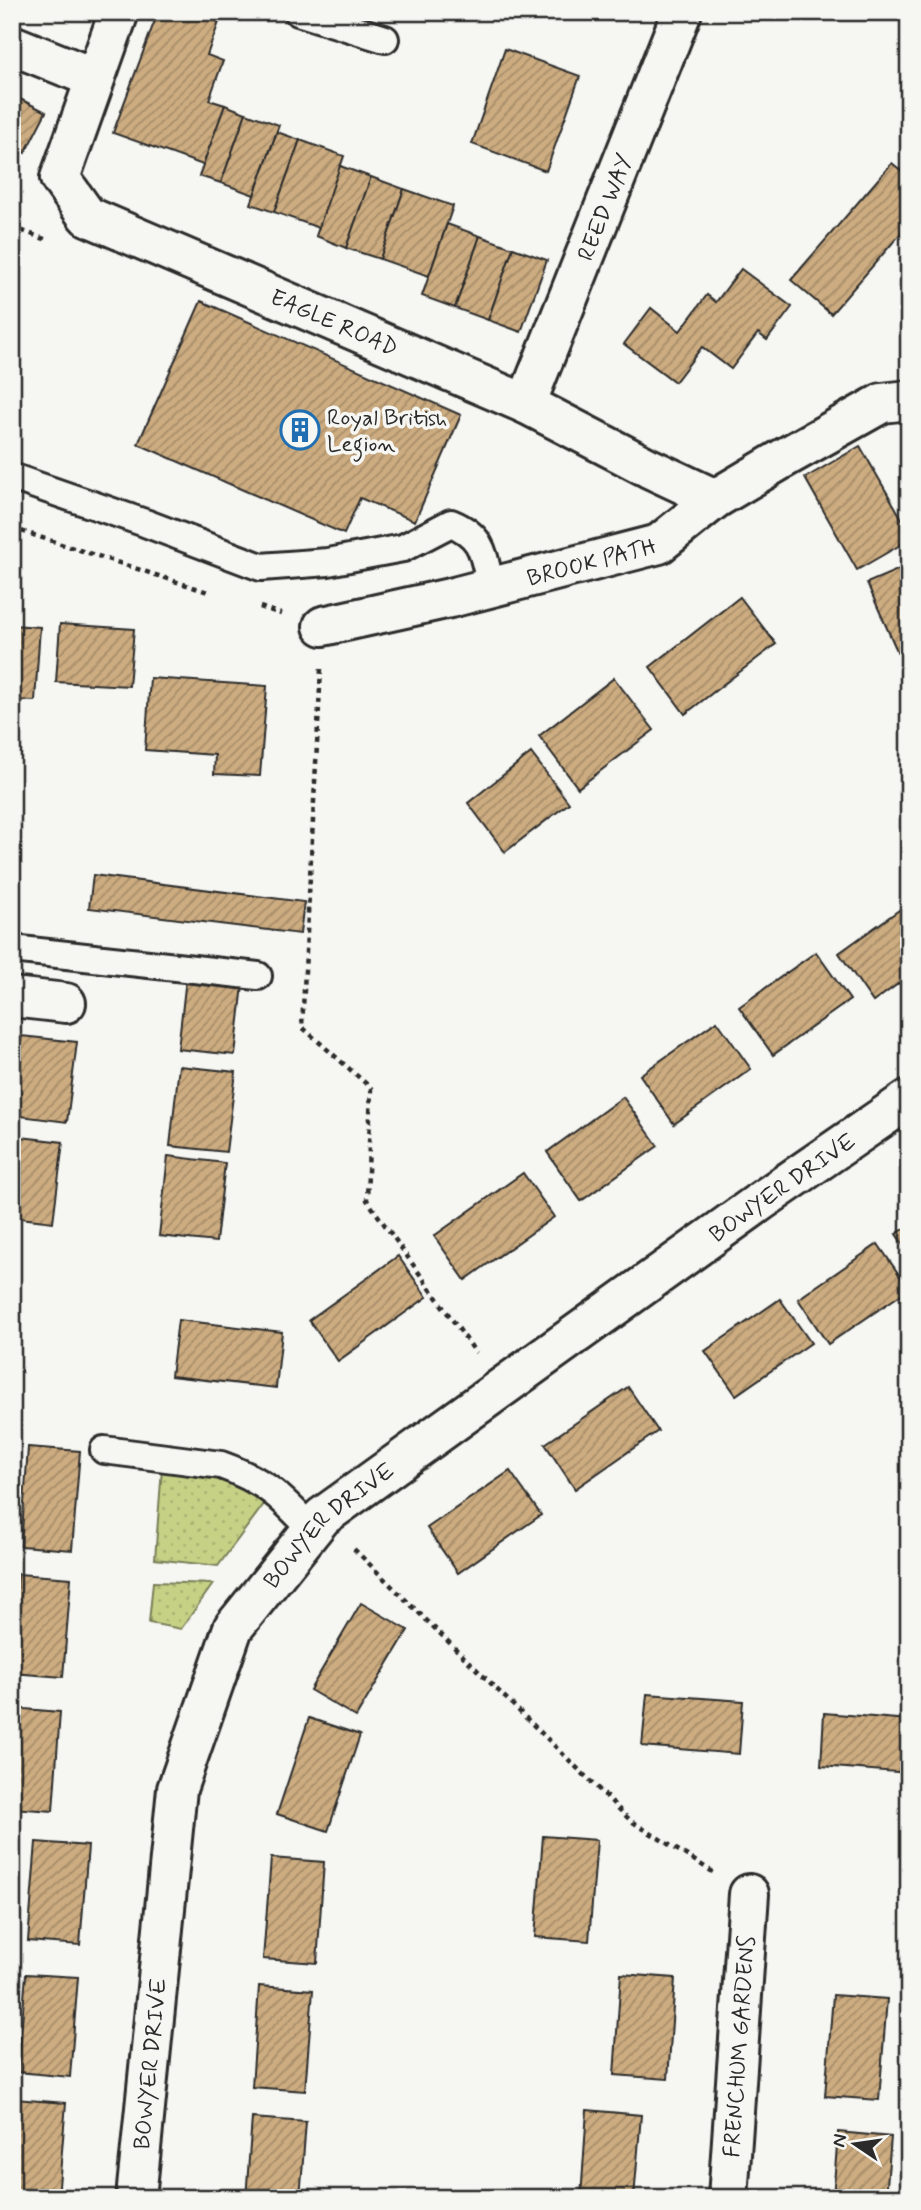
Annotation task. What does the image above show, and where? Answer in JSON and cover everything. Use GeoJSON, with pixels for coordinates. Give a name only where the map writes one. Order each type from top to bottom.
{"type":"FeatureCollection","features":[{"type":"Feature","properties":{"kind":"street","name":"EAGLE ROAD"},"geometry":{"type":"LineString","coordinates":[[119,12],[60,178],[88,216],[526,404],[715,499]]}},
{"type":"Feature","properties":{"kind":"street","name":"REED WAY"},"geometry":{"type":"LineString","coordinates":[[526,404],[682,12]]}},
{"type":"Feature","properties":{"kind":"street"},"geometry":{"type":"LineString","coordinates":[[12,45],[94,78]]}},
{"type":"Feature","properties":{"kind":"street","name":"BROOK PATH"},"geometry":{"type":"LineString","coordinates":[[323,626],[491,588],[659,544],[715,499],[883,403],[909,400]]}},
{"type":"Feature","properties":{"kind":"street"},"geometry":{"type":"LineString","coordinates":[[12,997],[65,1003]]}},
{"type":"Feature","properties":{"kind":"street","name":"BOWYER DRIVE"},"geometry":{"type":"LineString","coordinates":[[136,2198],[177,1788],[233,1628],[316,1523],[761,1201],[909,1099]]}},
{"type":"Feature","properties":{"kind":"street","name":"FRENCHUM GARDENS"},"geometry":{"type":"LineString","coordinates":[[728,2198],[749,1894]]}},
{"type":"Feature","properties":{"kind":"lane"},"geometry":{"type":"LineString","coordinates":[[298,12],[385,39]]}},
{"type":"Feature","properties":{"kind":"lane"},"geometry":{"type":"LineString","coordinates":[[12,477],[261,567],[328,562],[402,548],[451,523],[470,531],[481,549],[491,588]]}},
{"type":"Feature","properties":{"kind":"lane"},"geometry":{"type":"LineString","coordinates":[[12,949],[258,976]]}},
{"type":"Feature","properties":{"kind":"lane"},"geometry":{"type":"LineString","coordinates":[[104,1450],[221,1465],[254,1478],[316,1523]]}},
{"type":"Feature","properties":{"kind":"path"},"geometry":{"type":"LineString","coordinates":[[12,528],[223,596]]}},
{"type":"Feature","properties":{"kind":"path"},"geometry":{"type":"LineString","coordinates":[[248,604],[323,626],[302,1027],[371,1088],[367,1200],[501,1388]]}},
{"type":"Feature","properties":{"kind":"path"},"geometry":{"type":"LineString","coordinates":[[316,1523],[631,1821],[749,1894]]}},
{"type":"Feature","properties":{"kind":"green space"},"geometry":{"type":"Polygon","coordinates":[[[163,1455],[261,1489],[264,1504],[218,1566],[155,1559],[163,1455]]]}},
{"type":"Feature","properties":{"kind":"green space"},"geometry":{"type":"Polygon","coordinates":[[[153,1582],[213,1584],[181,1629],[149,1623],[153,1582]]]}},
{"type":"Feature","properties":{"kind":"building"},"geometry":{"type":"Polygon","coordinates":[[[158,12],[203,12],[202,16],[219,22],[207,55],[223,61],[209,100],[225,105],[203,165],[113,133],[158,12]]]}},
{"type":"Feature","properties":{"kind":"building"},"geometry":{"type":"Polygon","coordinates":[[[505,49],[580,76],[546,171],[472,144],[505,49]]]}},
{"type":"Feature","properties":{"kind":"building"},"geometry":{"type":"Polygon","coordinates":[[[12,95],[46,112],[25,153],[12,147],[12,95]]]}},
{"type":"Feature","properties":{"kind":"building"},"geometry":{"type":"Polygon","coordinates":[[[225,105],[246,113],[221,183],[199,176],[225,105]]]}},
{"type":"Feature","properties":{"kind":"building"},"geometry":{"type":"Polygon","coordinates":[[[246,113],[279,125],[254,195],[221,183],[246,113]]]}},
{"type":"Feature","properties":{"kind":"building"},"geometry":{"type":"Polygon","coordinates":[[[277,132],[300,140],[274,212],[251,204],[277,132]]]}},
{"type":"Feature","properties":{"kind":"building"},"geometry":{"type":"Polygon","coordinates":[[[300,140],[344,156],[319,228],[274,212],[300,140]]]}},
{"type":"Feature","properties":{"kind":"building"},"geometry":{"type":"Polygon","coordinates":[[[892,163],[909,177],[909,224],[831,314],[791,280],[892,163]]]}},
{"type":"Feature","properties":{"kind":"building"},"geometry":{"type":"Polygon","coordinates":[[[340,166],[371,177],[346,248],[316,236],[340,166]]]}},
{"type":"Feature","properties":{"kind":"building"},"geometry":{"type":"Polygon","coordinates":[[[371,177],[404,189],[380,259],[346,248],[371,177]]]}},
{"type":"Feature","properties":{"kind":"building"},"geometry":{"type":"Polygon","coordinates":[[[404,189],[453,206],[429,276],[380,259],[404,189]]]}},
{"type":"Feature","properties":{"kind":"building"},"geometry":{"type":"Polygon","coordinates":[[[447,224],[480,236],[455,308],[422,296],[447,224]]]}},
{"type":"Feature","properties":{"kind":"building"},"geometry":{"type":"Polygon","coordinates":[[[480,236],[513,248],[488,320],[455,308],[480,236]]]}},
{"type":"Feature","properties":{"kind":"building"},"geometry":{"type":"Polygon","coordinates":[[[513,248],[547,260],[521,332],[488,320],[513,248]]]}},
{"type":"Feature","properties":{"kind":"building"},"geometry":{"type":"Polygon","coordinates":[[[741,269],[792,307],[767,340],[758,333],[731,369],[702,347],[675,382],[624,344],[651,308],[680,331],[707,295],[716,302],[741,269]]]}},
{"type":"Feature","properties":{"kind":"building","name":"Royal British Legion"},"geometry":{"type":"Polygon","coordinates":[[[201,301],[461,415],[415,521],[360,498],[344,534],[138,444],[201,301]]]}},
{"type":"Feature","properties":{"kind":"building"},"geometry":{"type":"Polygon","coordinates":[[[860,446],[909,531],[909,540],[857,570],[805,478],[860,446]]]}},
{"type":"Feature","properties":{"kind":"building"},"geometry":{"type":"Polygon","coordinates":[[[909,565],[909,678],[867,583],[909,565]]]}},
{"type":"Feature","properties":{"kind":"building"},"geometry":{"type":"Polygon","coordinates":[[[740,597],[776,644],[685,714],[650,667],[740,597]]]}},
{"type":"Feature","properties":{"kind":"building"},"geometry":{"type":"Polygon","coordinates":[[[60,624],[134,629],[129,686],[56,682],[60,624]]]}},
{"type":"Feature","properties":{"kind":"building"},"geometry":{"type":"Polygon","coordinates":[[[12,625],[40,627],[35,701],[12,700],[12,625]]]}},
{"type":"Feature","properties":{"kind":"building"},"geometry":{"type":"Polygon","coordinates":[[[150,678],[267,686],[260,776],[214,774],[215,755],[145,750],[150,678]]]}},
{"type":"Feature","properties":{"kind":"building"},"geometry":{"type":"Polygon","coordinates":[[[614,678],[654,730],[578,788],[539,736],[614,678]]]}},
{"type":"Feature","properties":{"kind":"building"},"geometry":{"type":"Polygon","coordinates":[[[531,753],[569,803],[505,852],[468,803],[531,753]]]}},
{"type":"Feature","properties":{"kind":"building"},"geometry":{"type":"Polygon","coordinates":[[[93,875],[304,902],[300,934],[89,908],[93,875]]]}},
{"type":"Feature","properties":{"kind":"building"},"geometry":{"type":"Polygon","coordinates":[[[909,903],[909,976],[873,1002],[839,953],[909,903]]]}},
{"type":"Feature","properties":{"kind":"building"},"geometry":{"type":"Polygon","coordinates":[[[816,952],[850,1000],[773,1055],[739,1007],[816,952]]]}},
{"type":"Feature","properties":{"kind":"building"},"geometry":{"type":"Polygon","coordinates":[[[187,969],[244,976],[235,1055],[178,1049],[187,969]]]}},
{"type":"Feature","properties":{"kind":"building"},"geometry":{"type":"Polygon","coordinates":[[[717,1021],[751,1069],[674,1124],[640,1075],[717,1021]]]}},
{"type":"Feature","properties":{"kind":"building"},"geometry":{"type":"Polygon","coordinates":[[[21,1036],[77,1042],[67,1122],[12,1115],[21,1036]]]}},
{"type":"Feature","properties":{"kind":"building"},"geometry":{"type":"Polygon","coordinates":[[[179,1066],[236,1072],[226,1152],[170,1146],[179,1066]]]}},
{"type":"Feature","properties":{"kind":"building"},"geometry":{"type":"Polygon","coordinates":[[[623,1097],[658,1146],[581,1201],[547,1152],[623,1097]]]}},
{"type":"Feature","properties":{"kind":"building"},"geometry":{"type":"Polygon","coordinates":[[[12,1136],[63,1142],[53,1222],[12,1217],[12,1136]]]}},
{"type":"Feature","properties":{"kind":"building"},"geometry":{"type":"Polygon","coordinates":[[[168,1156],[225,1163],[216,1242],[159,1236],[168,1156]]]}},
{"type":"Feature","properties":{"kind":"building"},"geometry":{"type":"Polygon","coordinates":[[[523,1173],[554,1217],[465,1280],[434,1236],[523,1173]]]}},
{"type":"Feature","properties":{"kind":"building"},"geometry":{"type":"Polygon","coordinates":[[[909,1226],[909,1253],[896,1234],[909,1226]]]}},
{"type":"Feature","properties":{"kind":"building"},"geometry":{"type":"Polygon","coordinates":[[[878,1244],[909,1289],[828,1344],[798,1299],[878,1244]]]}},
{"type":"Feature","properties":{"kind":"building"},"geometry":{"type":"Polygon","coordinates":[[[398,1256],[427,1297],[338,1361],[309,1320],[398,1256]]]}},
{"type":"Feature","properties":{"kind":"building"},"geometry":{"type":"Polygon","coordinates":[[[780,1299],[811,1343],[736,1395],[705,1351],[780,1299]]]}},
{"type":"Feature","properties":{"kind":"building"},"geometry":{"type":"Polygon","coordinates":[[[178,1320],[282,1332],[276,1388],[171,1376],[178,1320]]]}},
{"type":"Feature","properties":{"kind":"building"},"geometry":{"type":"Polygon","coordinates":[[[628,1387],[658,1431],[575,1489],[545,1444],[628,1387]]]}},
{"type":"Feature","properties":{"kind":"building"},"geometry":{"type":"Polygon","coordinates":[[[28,1447],[80,1451],[72,1550],[21,1546],[28,1447]]]}},
{"type":"Feature","properties":{"kind":"building"},"geometry":{"type":"Polygon","coordinates":[[[510,1471],[541,1515],[458,1573],[427,1528],[510,1471]]]}},
{"type":"Feature","properties":{"kind":"building"},"geometry":{"type":"Polygon","coordinates":[[[18,1574],[71,1578],[63,1677],[12,1673],[18,1574]]]}},
{"type":"Feature","properties":{"kind":"building"},"geometry":{"type":"Polygon","coordinates":[[[361,1603],[408,1630],[356,1717],[310,1690],[361,1603]]]}},
{"type":"Feature","properties":{"kind":"building"},"geometry":{"type":"Polygon","coordinates":[[[647,1694],[743,1701],[739,1754],[642,1746],[647,1694]]]}},
{"type":"Feature","properties":{"kind":"building"},"geometry":{"type":"Polygon","coordinates":[[[12,1708],[60,1712],[53,1811],[12,1808],[12,1708]]]}},
{"type":"Feature","properties":{"kind":"building"},"geometry":{"type":"Polygon","coordinates":[[[824,1713],[909,1720],[909,1773],[821,1766],[824,1713]]]}},
{"type":"Feature","properties":{"kind":"building"},"geometry":{"type":"Polygon","coordinates":[[[309,1718],[360,1735],[328,1831],[277,1814],[309,1718]]]}},
{"type":"Feature","properties":{"kind":"building"},"geometry":{"type":"Polygon","coordinates":[[[543,1836],[597,1840],[589,1941],[535,1937],[543,1836]]]}},
{"type":"Feature","properties":{"kind":"building"},"geometry":{"type":"Polygon","coordinates":[[[36,1842],[88,1846],[80,1945],[28,1941],[36,1842]]]}},
{"type":"Feature","properties":{"kind":"building"},"geometry":{"type":"Polygon","coordinates":[[[271,1858],[324,1862],[317,1963],[263,1959],[271,1858]]]}},
{"type":"Feature","properties":{"kind":"building"},"geometry":{"type":"Polygon","coordinates":[[[26,1974],[78,1977],[70,2077],[18,2072],[26,1974]]]}},
{"type":"Feature","properties":{"kind":"building"},"geometry":{"type":"Polygon","coordinates":[[[621,1974],[675,1978],[668,2079],[614,2075],[621,1974]]]}},
{"type":"Feature","properties":{"kind":"building"},"geometry":{"type":"Polygon","coordinates":[[[259,1986],[313,1990],[305,2091],[252,2087],[259,1986]]]}},
{"type":"Feature","properties":{"kind":"building"},"geometry":{"type":"Polygon","coordinates":[[[833,1995],[887,1999],[879,2100],[825,2096],[833,1995]]]}},
{"type":"Feature","properties":{"kind":"building"},"geometry":{"type":"Polygon","coordinates":[[[14,2099],[66,2103],[58,2198],[12,2198],[14,2099]]]}},
{"type":"Feature","properties":{"kind":"building"},"geometry":{"type":"Polygon","coordinates":[[[587,2110],[641,2115],[634,2198],[581,2198],[587,2110]]]}},
{"type":"Feature","properties":{"kind":"building"},"geometry":{"type":"Polygon","coordinates":[[[252,2118],[306,2122],[300,2198],[246,2198],[252,2118]]]}},
{"type":"Feature","properties":{"kind":"building"},"geometry":{"type":"Polygon","coordinates":[[[838,2132],[891,2137],[886,2198],[833,2198],[838,2132]]]}},
{"type":"Feature","properties":{"kind":"place","name":"Royal British Legion"},"geometry":{"type":"Point","coordinates":[300,430]}}]}
